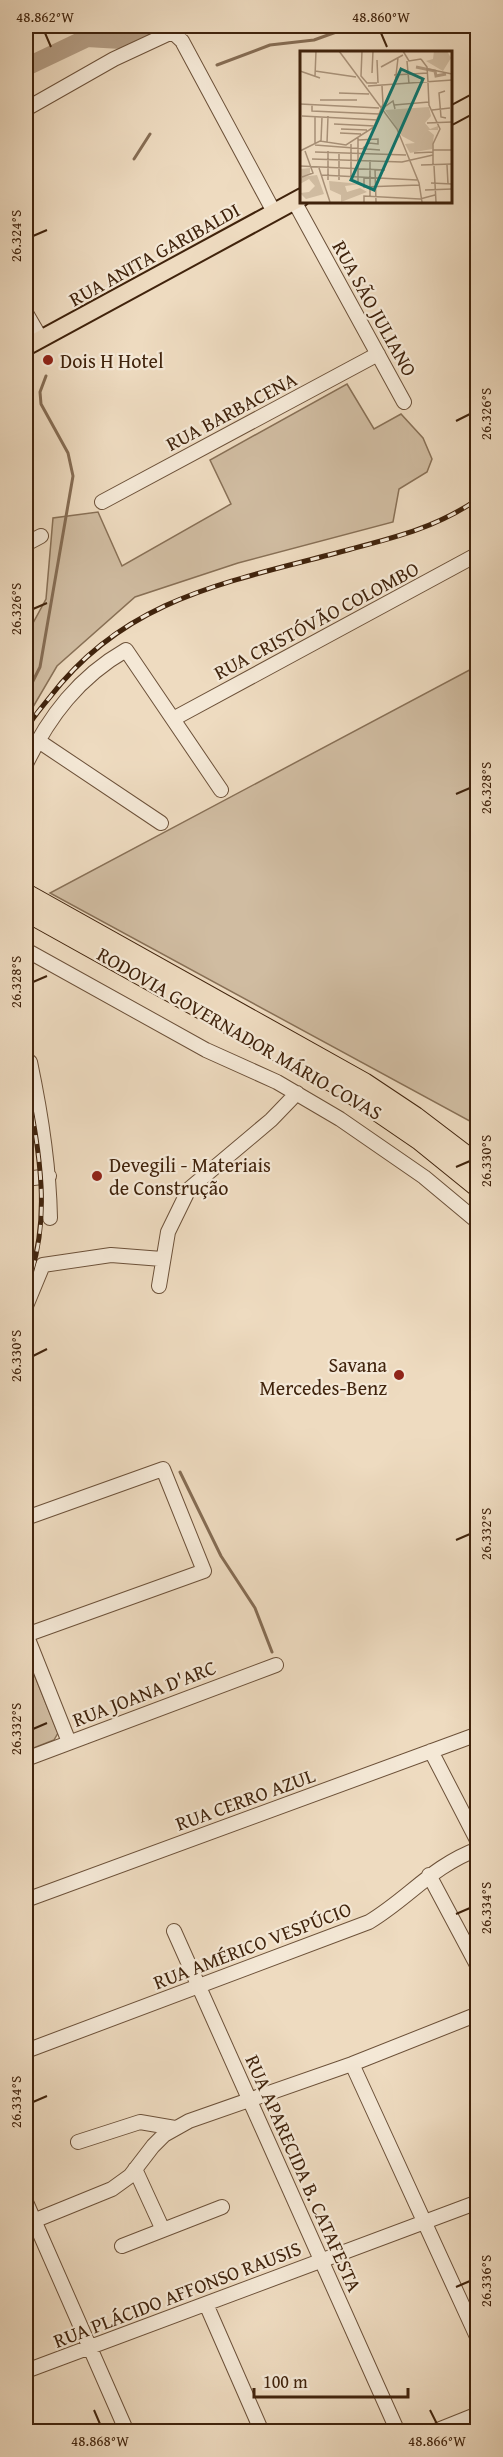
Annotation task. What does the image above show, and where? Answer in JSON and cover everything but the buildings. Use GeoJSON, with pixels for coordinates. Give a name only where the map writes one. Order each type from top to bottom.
{"type":"FeatureCollection","features":[{"type":"Feature","properties":{"kind":"highway","name":"RODOVIA GOVERNADOR MÁRIO COVAS"},"geometry":{"type":"LineString","coordinates":[[26,894],[49,915],[344,1088],[420,1140],[477,1187]]}},
{"type":"Feature","properties":{"kind":"highway","name":"RODOVIA GOVERNADOR MÁRIO COVAS"},"geometry":{"type":"LineString","coordinates":[[26,911],[49,915],[364,1083],[414,1117],[477,1166]]}},
{"type":"Feature","properties":{"kind":"main road"},"geometry":{"type":"LineString","coordinates":[[452,115],[477,101]]}},
{"type":"Feature","properties":{"kind":"main road","name":"RUA ANITA GARIBALDI"},"geometry":{"type":"LineString","coordinates":[[26,347],[298,199]]}},
{"type":"Feature","properties":{"kind":"street"},"geometry":{"type":"LineString","coordinates":[[26,109],[168,28],[185,26]]}},
{"type":"Feature","properties":{"kind":"street"},"geometry":{"type":"LineString","coordinates":[[168,28],[182,41],[274,212]]}},
{"type":"Feature","properties":{"kind":"street","name":"RUA SÃO JULIANO"},"geometry":{"type":"LineString","coordinates":[[298,199],[404,402]]}},
{"type":"Feature","properties":{"kind":"street"},"geometry":{"type":"LineString","coordinates":[[26,313],[41,339]]}},
{"type":"Feature","properties":{"kind":"street","name":"RUA BARBACENA"},"geometry":{"type":"LineString","coordinates":[[102,502],[378,354]]}},
{"type":"Feature","properties":{"kind":"street"},"geometry":{"type":"LineString","coordinates":[[26,544],[41,536]]}},
{"type":"Feature","properties":{"kind":"street","name":"RUA CRISTÓVÃO COLOMBO"},"geometry":{"type":"LineString","coordinates":[[173,719],[477,554]]}},
{"type":"Feature","properties":{"kind":"street"},"geometry":{"type":"LineString","coordinates":[[26,764],[38,740],[74,690],[108,661],[126,650],[221,790]]}},
{"type":"Feature","properties":{"kind":"street"},"geometry":{"type":"LineString","coordinates":[[38,740],[161,823]]}},
{"type":"Feature","properties":{"kind":"street"},"geometry":{"type":"LineString","coordinates":[[26,950],[206,1050],[297,1093],[384,1148],[424,1177],[477,1222]]}},
{"type":"Feature","properties":{"kind":"street"},"geometry":{"type":"LineString","coordinates":[[30,1062],[49,1176],[50,1218]]}},
{"type":"Feature","properties":{"kind":"street"},"geometry":{"type":"LineString","coordinates":[[159,1286],[162,1258],[172,1221],[189,1189],[271,1120],[297,1093]]}},
{"type":"Feature","properties":{"kind":"street"},"geometry":{"type":"LineString","coordinates":[[26,1179],[49,1176]]}},
{"type":"Feature","properties":{"kind":"street"},"geometry":{"type":"LineString","coordinates":[[26,1306],[43,1265],[111,1255],[162,1258]]}},
{"type":"Feature","properties":{"kind":"street"},"geometry":{"type":"LineString","coordinates":[[26,1518],[163,1469],[204,1571],[26,1634],[69,1742]]}},
{"type":"Feature","properties":{"kind":"street","name":"RUA JOANA D'ARC"},"geometry":{"type":"LineString","coordinates":[[26,1759],[276,1665]]}},
{"type":"Feature","properties":{"kind":"street","name":"RUA CERRO AZUL"},"geometry":{"type":"LineString","coordinates":[[26,1900],[477,1734]]}},
{"type":"Feature","properties":{"kind":"street"},"geometry":{"type":"LineString","coordinates":[[431,1751],[477,1842]]}},
{"type":"Feature","properties":{"kind":"street","name":"RUA AMÉRICO VESPÚCIO"},"geometry":{"type":"LineString","coordinates":[[26,2050],[369,1922],[429,1875],[452,1860],[477,1849]]}},
{"type":"Feature","properties":{"kind":"street"},"geometry":{"type":"LineString","coordinates":[[429,1875],[477,1967]]}},
{"type":"Feature","properties":{"kind":"street","name":"RUA APARECIDA B. CATAFESTA"},"geometry":{"type":"LineString","coordinates":[[174,1931],[398,2432]]}},
{"type":"Feature","properties":{"kind":"street"},"geometry":{"type":"LineString","coordinates":[[29,2222],[112,2189],[135,2169],[153,2146],[175,2128],[352,2064],[477,2014]]}},
{"type":"Feature","properties":{"kind":"street"},"geometry":{"type":"LineString","coordinates":[[352,2064],[477,2339]]}},
{"type":"Feature","properties":{"kind":"street"},"geometry":{"type":"LineString","coordinates":[[78,2142],[140,2122],[175,2128]]}},
{"type":"Feature","properties":{"kind":"street"},"geometry":{"type":"LineString","coordinates":[[135,2169],[163,2230]]}},
{"type":"Feature","properties":{"kind":"street"},"geometry":{"type":"LineString","coordinates":[[26,2202],[29,2222],[90,2347],[127,2432]]}},
{"type":"Feature","properties":{"kind":"street","name":"RUA PLÁCIDO AFFONSO RAUSIS"},"geometry":{"type":"LineString","coordinates":[[26,2372],[477,2202]]}},
{"type":"Feature","properties":{"kind":"street"},"geometry":{"type":"LineString","coordinates":[[122,2246],[222,2207]]}},
{"type":"Feature","properties":{"kind":"street"},"geometry":{"type":"LineString","coordinates":[[206,2304],[262,2432]]}},
{"type":"Feature","properties":{"kind":"street"},"geometry":{"type":"LineString","coordinates":[[433,2432],[477,2414]]}},
{"type":"Feature","properties":{"kind":"shaded area"},"geometry":{"type":"Polygon","coordinates":[[[347,384],[374,429],[401,414],[423,438],[432,459],[427,472],[399,489],[393,522],[238,563],[135,597],[57,666],[26,719],[26,636],[46,599],[53,518],[98,512],[122,566],[231,504],[210,460],[347,384]]]}},
{"type":"Feature","properties":{"kind":"shaded area"},"geometry":{"type":"Polygon","coordinates":[[[477,666],[477,1125],[50,893],[477,666]]]}},
{"type":"Feature","properties":{"kind":"shaded area"},"geometry":{"type":"Polygon","coordinates":[[[26,1654],[58,1733],[54,1740],[26,1751],[26,1654]]]}},
{"type":"Feature","properties":{"kind":"waterway"},"geometry":{"type":"LineString","coordinates":[[217,65],[270,45],[314,40],[353,26]]}},
{"type":"Feature","properties":{"kind":"waterway"},"geometry":{"type":"LineString","coordinates":[[26,67],[87,38],[121,40],[150,28]]}},
{"type":"Feature","properties":{"kind":"waterway"},"geometry":{"type":"LineString","coordinates":[[134,159],[150,134]]}},
{"type":"Feature","properties":{"kind":"waterway"},"geometry":{"type":"LineString","coordinates":[[26,695],[40,667],[73,476],[68,453],[41,404],[40,392],[46,376]]}},
{"type":"Feature","properties":{"kind":"waterway"},"geometry":{"type":"LineString","coordinates":[[26,1140],[30,1170]]}},
{"type":"Feature","properties":{"kind":"waterway"},"geometry":{"type":"LineString","coordinates":[[26,1238],[31,1187]]}},
{"type":"Feature","properties":{"kind":"waterway"},"geometry":{"type":"LineString","coordinates":[[180,1472],[221,1556],[255,1608],[272,1652]]}},
{"type":"Feature","properties":{"kind":"railway"},"geometry":{"type":"LineString","coordinates":[[26,730],[40,709],[81,663],[114,635],[149,614],[225,583],[416,530],[447,517],[478,499]]}},
{"type":"Feature","properties":{"kind":"railway"},"geometry":{"type":"LineString","coordinates":[[26,1082],[41,1185],[39,1237],[26,1287]]}},
{"type":"Feature","properties":{"kind":"place","name":"Dois H Hotel"},"geometry":{"type":"Point","coordinates":[48,360]}},
{"type":"Feature","properties":{"kind":"place","name":"Devegili - Materiais de Construção"},"geometry":{"type":"Point","coordinates":[97,1176]}},
{"type":"Feature","properties":{"kind":"place","name":"Savana Mercedes-Benz"},"geometry":{"type":"Point","coordinates":[399,1375]}}]}
